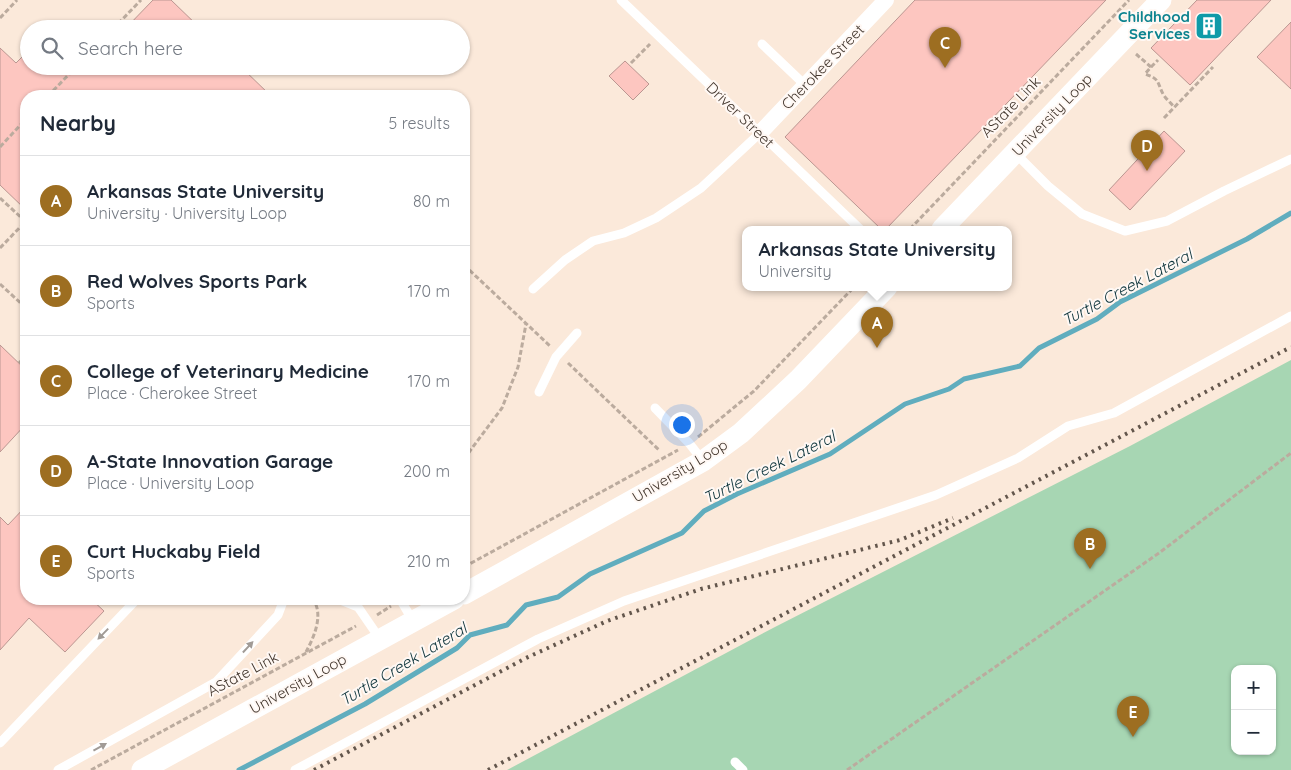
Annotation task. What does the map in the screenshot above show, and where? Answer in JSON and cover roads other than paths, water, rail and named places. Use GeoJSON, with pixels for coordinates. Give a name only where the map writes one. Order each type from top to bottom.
{"type":"FeatureCollection","features":[{"type":"Feature","properties":{"kind":"street","name":"Cherokee Street"},"geometry":{"type":"LineString","coordinates":[[760,134],[886,0]]}},
{"type":"Feature","properties":{"kind":"street","name":"University Loop"},"geometry":{"type":"LineString","coordinates":[[945,226],[1161,0]]}},
{"type":"Feature","properties":{"kind":"street","name":"University Loop"},"geometry":{"type":"LineString","coordinates":[[470,591],[703,461],[741,433],[777,400],[883,291]]}},
{"type":"Feature","properties":{"kind":"street","name":"University Loop"},"geometry":{"type":"LineString","coordinates":[[142,770],[443,605]]}},
{"type":"Feature","properties":{"kind":"lane","name":"Driver Street"},"geometry":{"type":"LineString","coordinates":[[621,0],[857,226]]}},
{"type":"Feature","properties":{"kind":"lane"},"geometry":{"type":"LineString","coordinates":[[762,44],[805,86]]}},
{"type":"Feature","properties":{"kind":"lane"},"geometry":{"type":"LineString","coordinates":[[533,289],[565,260],[593,241],[624,233],[656,218],[701,188],[760,134]]}},
{"type":"Feature","properties":{"kind":"lane"},"geometry":{"type":"LineString","coordinates":[[1015,153],[1048,186],[1082,214],[1125,231],[1167,221],[1291,159]]}},
{"type":"Feature","properties":{"kind":"lane"},"geometry":{"type":"LineString","coordinates":[[295,770],[538,639],[624,601],[936,495],[1018,458],[1068,426],[1114,413],[1291,316]]}},
{"type":"Feature","properties":{"kind":"lane"},"geometry":{"type":"LineString","coordinates":[[539,392],[556,357],[578,333]]}},
{"type":"Feature","properties":{"kind":"lane"},"geometry":{"type":"LineString","coordinates":[[655,408],[689,443],[703,461]]}},
{"type":"Feature","properties":{"kind":"lane"},"geometry":{"type":"LineString","coordinates":[[0,743],[131,605]]}},
{"type":"Feature","properties":{"kind":"lane"},"geometry":{"type":"LineString","coordinates":[[58,770],[216,682],[278,615],[282,605]]}},
{"type":"Feature","properties":{"kind":"lane"},"geometry":{"type":"LineString","coordinates":[[353,605],[358,607],[380,639]]}},
{"type":"Feature","properties":{"kind":"lane"},"geometry":{"type":"LineString","coordinates":[[404,605],[413,621]]}},
{"type":"Feature","properties":{"kind":"lane"},"geometry":{"type":"LineString","coordinates":[[735,762],[742,770]]}},
{"type":"Feature","properties":{"kind":"waterway","name":"Turtle Creek Lateral"},"geometry":{"type":"LineString","coordinates":[[239,770],[365,704],[457,648],[470,635],[507,625],[526,605],[558,597],[590,574],[682,533],[704,511],[737,494],[830,454],[905,404],[949,389],[964,379],[1020,366],[1039,348],[1097,319],[1120,302],[1247,239],[1291,213]]}},
{"type":"Feature","properties":{"kind":"railway"},"geometry":{"type":"LineString","coordinates":[[488,770],[1291,347]]}},
{"type":"Feature","properties":{"kind":"railway"},"geometry":{"type":"LineString","coordinates":[[314,770],[526,658],[607,621],[701,589],[900,540],[953,518]]}},
{"type":"Feature","properties":{"kind":"place","name":"Childhood Services"},"geometry":{"type":"Point","coordinates":[1209,26]}},
{"type":"Feature","properties":{"kind":"place","name":"College of Veterinary Medicine"},"geometry":{"type":"Point","coordinates":[945,68]}},
{"type":"Feature","properties":{"kind":"place","name":"A-State Innovation Garage"},"geometry":{"type":"Point","coordinates":[1147,171]}},
{"type":"Feature","properties":{"kind":"place","name":"Arkansas State University"},"geometry":{"type":"Point","coordinates":[877,348]}},
{"type":"Feature","properties":{"kind":"place","name":"Red Wolves Sports Park"},"geometry":{"type":"Point","coordinates":[1090,569]}},
{"type":"Feature","properties":{"kind":"place","name":"Curt Huckaby Field"},"geometry":{"type":"Point","coordinates":[1133,737]}}]}
